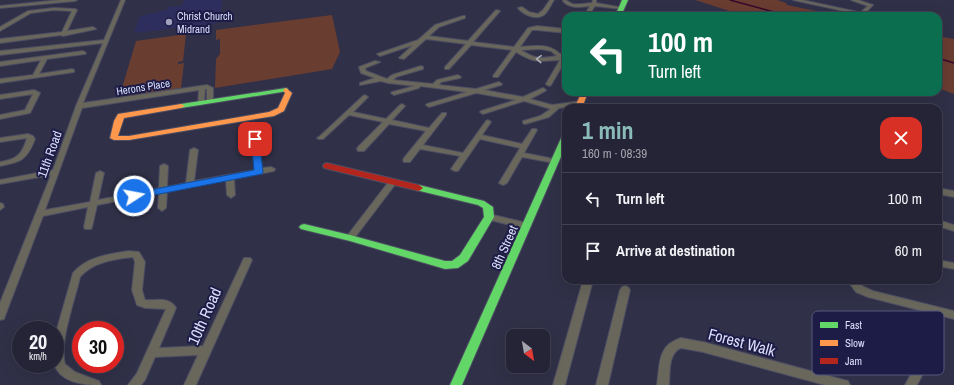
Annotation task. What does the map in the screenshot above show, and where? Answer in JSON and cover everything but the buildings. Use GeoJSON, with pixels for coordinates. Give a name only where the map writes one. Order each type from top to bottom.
{"type":"FeatureCollection","features":[{"type":"Feature","properties":{"kind":"street"},"geometry":{"type":"LineString","coordinates":[[1,10],[75,0]]}},
{"type":"Feature","properties":{"kind":"street","name":"11th Road"},"geometry":{"type":"LineString","coordinates":[[0,316],[56,172],[79,106],[123,0]]}},
{"type":"Feature","properties":{"kind":"street"},"geometry":{"type":"LineString","coordinates":[[520,8],[525,13],[538,15],[542,14],[552,0]]}},
{"type":"Feature","properties":{"kind":"street"},"geometry":{"type":"LineString","coordinates":[[564,0],[569,4],[576,6],[594,2]]}},
{"type":"Feature","properties":{"kind":"street"},"geometry":{"type":"LineString","coordinates":[[583,0],[622,8]]}},
{"type":"Feature","properties":{"kind":"street"},"geometry":{"type":"LineString","coordinates":[[795,0],[854,12]]}},
{"type":"Feature","properties":{"kind":"street"},"geometry":{"type":"LineString","coordinates":[[820,0],[821,6]]}},
{"type":"Feature","properties":{"kind":"street"},"geometry":{"type":"LineString","coordinates":[[853,0],[871,5],[861,12]]}},
{"type":"Feature","properties":{"kind":"street"},"geometry":{"type":"LineString","coordinates":[[588,12],[594,2]]}},
{"type":"Feature","properties":{"kind":"street"},"geometry":{"type":"LineString","coordinates":[[0,29],[30,12],[75,10],[63,34]]}},
{"type":"Feature","properties":{"kind":"street"},"geometry":{"type":"LineString","coordinates":[[447,68],[498,11]]}},
{"type":"Feature","properties":{"kind":"street"},"geometry":{"type":"LineString","coordinates":[[402,58],[437,26],[463,17]]}},
{"type":"Feature","properties":{"kind":"street"},"geometry":{"type":"LineString","coordinates":[[496,76],[532,28],[562,31]]}},
{"type":"Feature","properties":{"kind":"street"},"geometry":{"type":"LineString","coordinates":[[0,41],[93,29]]}},
{"type":"Feature","properties":{"kind":"street"},"geometry":{"type":"LineString","coordinates":[[425,37],[515,49],[541,47],[562,56]]}},
{"type":"Feature","properties":{"kind":"street"},"geometry":{"type":"LineString","coordinates":[[17,62],[32,38]]}},
{"type":"Feature","properties":{"kind":"street"},"geometry":{"type":"LineString","coordinates":[[0,54],[105,41]]}},
{"type":"Feature","properties":{"kind":"street"},"geometry":{"type":"LineString","coordinates":[[380,54],[420,41]]}},
{"type":"Feature","properties":{"kind":"street"},"geometry":{"type":"LineString","coordinates":[[515,49],[528,58],[537,60],[562,57]]}},
{"type":"Feature","properties":{"kind":"street"},"geometry":{"type":"LineString","coordinates":[[0,64],[82,53]]}},
{"type":"Feature","properties":{"kind":"street"},"geometry":{"type":"LineString","coordinates":[[35,76],[45,58]]}},
{"type":"Feature","properties":{"kind":"street"},"geometry":{"type":"LineString","coordinates":[[549,84],[562,61]]}},
{"type":"Feature","properties":{"kind":"street"},"geometry":{"type":"LineString","coordinates":[[377,62],[362,66],[363,72],[388,81],[477,91],[562,107]]}},
{"type":"Feature","properties":{"kind":"street"},"geometry":{"type":"LineString","coordinates":[[388,81],[394,76],[421,68]]}},
{"type":"Feature","properties":{"kind":"street"},"geometry":{"type":"LineString","coordinates":[[0,81],[72,72]]}},
{"type":"Feature","properties":{"kind":"street"},"geometry":{"type":"LineString","coordinates":[[436,87],[436,84],[439,82],[458,77]]}},
{"type":"Feature","properties":{"kind":"street"},"geometry":{"type":"LineString","coordinates":[[362,84],[380,79]]}},
{"type":"Feature","properties":{"kind":"street"},"geometry":{"type":"LineString","coordinates":[[429,105],[499,84]]}},
{"type":"Feature","properties":{"kind":"street"},"geometry":{"type":"LineString","coordinates":[[394,93],[422,86]]}},
{"type":"Feature","properties":{"kind":"street"},"geometry":{"type":"LineString","coordinates":[[202,88],[205,102]]}},
{"type":"Feature","properties":{"kind":"street","name":"Herons Place"},"geometry":{"type":"LineString","coordinates":[[79,106],[210,88],[205,102]]}},
{"type":"Feature","properties":{"kind":"street"},"geometry":{"type":"LineString","coordinates":[[280,90],[286,90],[289,93],[281,109],[271,114],[129,138],[114,138],[118,121],[121,116],[205,102],[280,90]]}},
{"type":"Feature","properties":{"kind":"street"},"geometry":{"type":"LineString","coordinates":[[483,112],[524,99],[543,90]]}},
{"type":"Feature","properties":{"kind":"street"},"geometry":{"type":"LineString","coordinates":[[0,97],[34,92],[37,93],[28,112],[0,117]]}},
{"type":"Feature","properties":{"kind":"street"},"geometry":{"type":"LineString","coordinates":[[321,138],[365,97]]}},
{"type":"Feature","properties":{"kind":"street"},"geometry":{"type":"LineString","coordinates":[[361,149],[402,106]]}},
{"type":"Feature","properties":{"kind":"street"},"geometry":{"type":"LineString","coordinates":[[525,122],[546,116],[556,107]]}},
{"type":"Feature","properties":{"kind":"street"},"geometry":{"type":"LineString","coordinates":[[348,114],[430,130]]}},
{"type":"Feature","properties":{"kind":"street"},"geometry":{"type":"LineString","coordinates":[[407,160],[444,114]]}},
{"type":"Feature","properties":{"kind":"street"},"geometry":{"type":"LineString","coordinates":[[455,170],[464,154],[488,122]]}},
{"type":"Feature","properties":{"kind":"street"},"geometry":{"type":"LineString","coordinates":[[503,183],[523,146],[534,130]]}},
{"type":"Feature","properties":{"kind":"street"},"geometry":{"type":"LineString","coordinates":[[0,140],[28,136],[31,137],[32,140],[25,155],[20,159],[0,164]]}},
{"type":"Feature","properties":{"kind":"street"},"geometry":{"type":"LineString","coordinates":[[478,136],[523,146]]}},
{"type":"Feature","properties":{"kind":"street"},"geometry":{"type":"LineString","coordinates":[[255,139],[259,172]]}},
{"type":"Feature","properties":{"kind":"street","name":"8th Street"},"geometry":{"type":"LineString","coordinates":[[457,385],[562,144]]}},
{"type":"Feature","properties":{"kind":"street"},"geometry":{"type":"LineString","coordinates":[[418,146],[464,154]]}},
{"type":"Feature","properties":{"kind":"street"},"geometry":{"type":"LineString","coordinates":[[190,185],[194,150]]}},
{"type":"Feature","properties":{"kind":"street"},"geometry":{"type":"LineString","coordinates":[[520,154],[554,161]]}},
{"type":"Feature","properties":{"kind":"street"},"geometry":{"type":"LineString","coordinates":[[162,208],[164,166]]}},
{"type":"Feature","properties":{"kind":"street"},"geometry":{"type":"LineString","coordinates":[[304,227],[350,238],[445,265],[454,265],[464,258],[489,217],[488,207],[481,203],[327,166]]}},
{"type":"Feature","properties":{"kind":"street"},"geometry":{"type":"LineString","coordinates":[[39,214],[270,169]]}},
{"type":"Feature","properties":{"kind":"street"},"geometry":{"type":"LineString","coordinates":[[0,182],[56,172]]}},
{"type":"Feature","properties":{"kind":"street"},"geometry":{"type":"LineString","coordinates":[[88,227],[100,173]]}},
{"type":"Feature","properties":{"kind":"street"},"geometry":{"type":"LineString","coordinates":[[230,177],[231,195]]}},
{"type":"Feature","properties":{"kind":"street"},"geometry":{"type":"LineString","coordinates":[[350,238],[393,182]]}},
{"type":"Feature","properties":{"kind":"street"},"geometry":{"type":"LineString","coordinates":[[942,192],[954,194]]}},
{"type":"Feature","properties":{"kind":"street"},"geometry":{"type":"LineString","coordinates":[[489,217],[527,226]]}},
{"type":"Feature","properties":{"kind":"street"},"geometry":{"type":"LineString","coordinates":[[942,224],[954,228]]}},
{"type":"Feature","properties":{"kind":"street"},"geometry":{"type":"LineString","coordinates":[[95,385],[66,372],[60,366],[58,354],[62,330],[76,276],[84,266],[91,263],[136,254],[140,262],[137,290],[141,302],[145,304],[167,304],[171,308],[141,376],[134,385]]}},
{"type":"Feature","properties":{"kind":"street","name":"10th Road"},"geometry":{"type":"LineString","coordinates":[[190,385],[247,260]]}},
{"type":"Feature","properties":{"kind":"street"},"geometry":{"type":"LineString","coordinates":[[942,264],[954,266]]}},
{"type":"Feature","properties":{"kind":"street"},"geometry":{"type":"LineString","coordinates":[[559,385],[587,284]]}},
{"type":"Feature","properties":{"kind":"street"},"geometry":{"type":"LineString","coordinates":[[856,284],[859,288],[871,294],[938,311]]}},
{"type":"Feature","properties":{"kind":"street"},"geometry":{"type":"LineString","coordinates":[[602,385],[624,290]]}},
{"type":"Feature","properties":{"kind":"street"},"geometry":{"type":"LineString","coordinates":[[944,312],[954,315]]}},
{"type":"Feature","properties":{"kind":"street","name":"Forest Walk"},"geometry":{"type":"LineString","coordinates":[[664,385],[667,358],[670,349],[673,345],[681,343],[710,349],[844,385]]}},
{"type":"Feature","properties":{"kind":"street"},"geometry":{"type":"LineString","coordinates":[[151,353],[206,350]]}},
{"type":"Feature","properties":{"kind":"street"},"geometry":{"type":"LineString","coordinates":[[911,385],[917,375]]}},
{"type":"Feature","properties":{"kind":"shaded area"},"geometry":{"type":"Polygon","coordinates":[[[184,0],[222,0],[222,6],[217,23],[134,33],[140,16],[162,11],[168,9],[168,7],[182,6],[184,0]]]}},
{"type":"Feature","properties":{"kind":"shaded area"},"geometry":{"type":"Polygon","coordinates":[[[695,0],[777,0],[786,3],[787,5],[821,12],[732,12],[695,0]]]}},
{"type":"Feature","properties":{"kind":"shaded area"},"geometry":{"type":"Polygon","coordinates":[[[332,15],[340,52],[332,69],[215,88],[216,59],[220,54],[220,39],[216,40],[216,30],[332,15]]]}},
{"type":"Feature","properties":{"kind":"shaded area"},"geometry":{"type":"Polygon","coordinates":[[[186,34],[183,61],[178,62],[178,64],[184,63],[181,88],[119,98],[136,41],[186,34]]]}},
{"type":"Feature","properties":{"kind":"shaded area"},"geometry":{"type":"Polygon","coordinates":[[[942,37],[954,39],[954,94],[942,90],[942,37]]]}},
{"type":"Feature","properties":{"kind":"waterway"},"geometry":{"type":"LineString","coordinates":[[730,0],[774,12]]}},
{"type":"Feature","properties":{"kind":"waterway"},"geometry":{"type":"LineString","coordinates":[[942,59],[954,63]]}},
{"type":"Feature","properties":{"kind":"traffic: fast"},"geometry":{"type":"LineString","coordinates":[[620,12],[625,0]]}},
{"type":"Feature","properties":{"kind":"traffic: fast"},"geometry":{"type":"LineString","coordinates":[[181,106],[286,90]]}},
{"type":"Feature","properties":{"kind":"traffic: fast"},"geometry":{"type":"LineString","coordinates":[[456,385],[562,145]]}},
{"type":"Feature","properties":{"kind":"traffic: fast"},"geometry":{"type":"LineString","coordinates":[[304,227],[350,238],[445,265],[454,265],[464,258],[489,217],[488,207],[481,203],[419,188]]}},
{"type":"Feature","properties":{"kind":"traffic: slow"},"geometry":{"type":"LineString","coordinates":[[181,106],[121,116],[118,121],[114,138],[129,138],[271,114],[281,109],[289,93],[286,90]]}},
{"type":"Feature","properties":{"kind":"traffic: slow"},"geometry":{"type":"LineString","coordinates":[[580,104],[583,96]]}},
{"type":"Feature","properties":{"kind":"traffic: jam"},"geometry":{"type":"LineString","coordinates":[[327,166],[419,188]]}},
{"type":"Feature","properties":{"kind":"place","name":"Christ Church Midrand"},"geometry":{"type":"Point","coordinates":[169,22]}},
{"type":"Feature","properties":{"kind":"route"},"geometry":{"type":"LineString","coordinates":[[134,196],[259,172],[255,139]]}}]}
